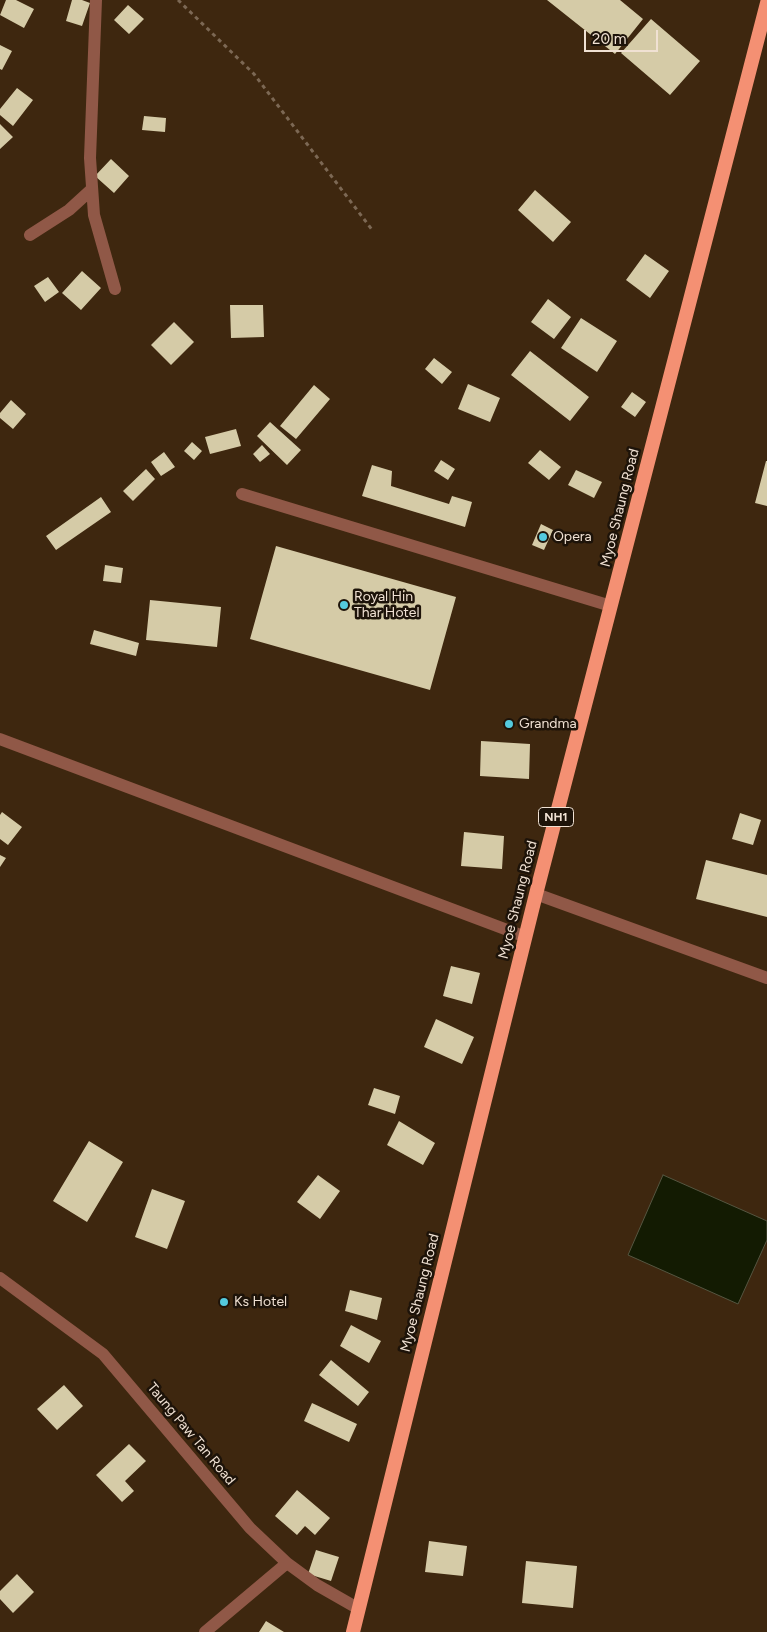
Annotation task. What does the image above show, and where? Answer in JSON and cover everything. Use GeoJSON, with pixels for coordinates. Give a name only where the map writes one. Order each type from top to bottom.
{"type":"FeatureCollection","features":[{"type":"Feature","properties":{"kind":"highway","name":"Myoe Shaung Road"},"geometry":{"type":"LineString","coordinates":[[353,1632],[536,894],[767,3]]}},
{"type":"Feature","properties":{"kind":"street"},"geometry":{"type":"LineString","coordinates":[[96,0],[90,158],[92,189],[94,215],[116,289]]}},
{"type":"Feature","properties":{"kind":"street"},"geometry":{"type":"LineString","coordinates":[[30,236],[69,210],[92,189]]}},
{"type":"Feature","properties":{"kind":"street"},"geometry":{"type":"LineString","coordinates":[[242,494],[611,606]]}},
{"type":"Feature","properties":{"kind":"street"},"geometry":{"type":"LineString","coordinates":[[0,740],[526,937]]}},
{"type":"Feature","properties":{"kind":"street"},"geometry":{"type":"LineString","coordinates":[[536,894],[767,978]]}},
{"type":"Feature","properties":{"kind":"street","name":"Taung Paw Tan Road"},"geometry":{"type":"LineString","coordinates":[[0,1278],[103,1354],[250,1528],[287,1563],[317,1585],[359,1609]]}},
{"type":"Feature","properties":{"kind":"street"},"geometry":{"type":"LineString","coordinates":[[205,1632],[287,1563]]}},
{"type":"Feature","properties":{"kind":"path"},"geometry":{"type":"LineString","coordinates":[[178,0],[254,74],[373,231]]}},
{"type":"Feature","properties":{"kind":"shaded area"},"geometry":{"type":"Polygon","coordinates":[[[663,1175],[767,1221],[767,1240],[738,1304],[628,1255],[663,1175]]]}},
{"type":"Feature","properties":{"kind":"building"},"geometry":{"type":"Polygon","coordinates":[[[6,0],[16,0],[34,9],[24,28],[0,15],[6,0]]]}},
{"type":"Feature","properties":{"kind":"building"},"geometry":{"type":"Polygon","coordinates":[[[72,0],[82,0],[90,3],[82,26],[66,21],[72,0]]]}},
{"type":"Feature","properties":{"kind":"building"},"geometry":{"type":"Polygon","coordinates":[[[547,0],[620,0],[643,19],[615,54],[547,0]]]}},
{"type":"Feature","properties":{"kind":"building"},"geometry":{"type":"Polygon","coordinates":[[[128,5],[144,19],[129,34],[114,20],[128,5]]]}},
{"type":"Feature","properties":{"kind":"building"},"geometry":{"type":"Polygon","coordinates":[[[651,19],[700,61],[670,95],[621,53],[651,19]]]}},
{"type":"Feature","properties":{"kind":"building"},"geometry":{"type":"Polygon","coordinates":[[[0,45],[12,51],[2,70],[0,69],[0,45]]]}},
{"type":"Feature","properties":{"kind":"building"},"geometry":{"type":"Polygon","coordinates":[[[17,88],[33,100],[13,126],[0,115],[0,109],[17,88]]]}},
{"type":"Feature","properties":{"kind":"building"},"geometry":{"type":"Polygon","coordinates":[[[144,116],[166,118],[165,132],[142,130],[144,116]]]}},
{"type":"Feature","properties":{"kind":"building"},"geometry":{"type":"Polygon","coordinates":[[[0,124],[13,137],[0,149],[0,124]]]}},
{"type":"Feature","properties":{"kind":"building"},"geometry":{"type":"Polygon","coordinates":[[[111,159],[129,176],[114,193],[95,176],[111,159]]]}},
{"type":"Feature","properties":{"kind":"building"},"geometry":{"type":"Polygon","coordinates":[[[535,190],[571,222],[553,242],[518,210],[535,190]]]}},
{"type":"Feature","properties":{"kind":"building"},"geometry":{"type":"Polygon","coordinates":[[[645,254],[669,271],[650,298],[626,280],[645,254]]]}},
{"type":"Feature","properties":{"kind":"building"},"geometry":{"type":"Polygon","coordinates":[[[82,271],[101,288],[81,310],[62,293],[82,271]]]}},
{"type":"Feature","properties":{"kind":"building"},"geometry":{"type":"Polygon","coordinates":[[[48,277],[59,292],[45,302],[34,286],[48,277]]]}},
{"type":"Feature","properties":{"kind":"building"},"geometry":{"type":"Polygon","coordinates":[[[548,299],[571,317],[554,339],[531,322],[548,299]]]}},
{"type":"Feature","properties":{"kind":"building"},"geometry":{"type":"Polygon","coordinates":[[[230,305],[263,305],[264,337],[231,338],[230,305]]]}},
{"type":"Feature","properties":{"kind":"building"},"geometry":{"type":"Polygon","coordinates":[[[581,318],[617,341],[597,372],[561,348],[581,318]]]}},
{"type":"Feature","properties":{"kind":"building"},"geometry":{"type":"Polygon","coordinates":[[[174,322],[194,342],[171,365],[151,345],[174,322]]]}},
{"type":"Feature","properties":{"kind":"building"},"geometry":{"type":"Polygon","coordinates":[[[530,351],[589,397],[570,421],[511,375],[530,351]]]}},
{"type":"Feature","properties":{"kind":"building"},"geometry":{"type":"Polygon","coordinates":[[[434,358],[452,372],[442,384],[425,369],[434,358]]]}},
{"type":"Feature","properties":{"kind":"building"},"geometry":{"type":"Polygon","coordinates":[[[468,384],[500,398],[490,422],[458,409],[468,384]]]}},
{"type":"Feature","properties":{"kind":"building"},"geometry":{"type":"Polygon","coordinates":[[[314,385],[330,399],[296,439],[280,426],[314,385]]]}},
{"type":"Feature","properties":{"kind":"building"},"geometry":{"type":"Polygon","coordinates":[[[632,392],[646,402],[635,417],[621,407],[632,392]]]}},
{"type":"Feature","properties":{"kind":"building"},"geometry":{"type":"Polygon","coordinates":[[[11,400],[26,414],[13,429],[0,418],[0,413],[11,400]]]}},
{"type":"Feature","properties":{"kind":"building"},"geometry":{"type":"Polygon","coordinates":[[[270,422],[301,450],[287,465],[257,436],[270,422]]]}},
{"type":"Feature","properties":{"kind":"building"},"geometry":{"type":"Polygon","coordinates":[[[236,429],[241,446],[210,454],[205,437],[236,429]]]}},
{"type":"Feature","properties":{"kind":"building"},"geometry":{"type":"Polygon","coordinates":[[[192,442],[202,451],[194,460],[184,451],[192,442]]]}},
{"type":"Feature","properties":{"kind":"building"},"geometry":{"type":"Polygon","coordinates":[[[262,445],[270,454],[260,462],[253,454],[262,445]]]}},
{"type":"Feature","properties":{"kind":"building"},"geometry":{"type":"Polygon","coordinates":[[[540,450],[561,467],[549,480],[528,463],[540,450]]]}},
{"type":"Feature","properties":{"kind":"building"},"geometry":{"type":"Polygon","coordinates":[[[164,452],[175,467],[161,476],[151,462],[164,452]]]}},
{"type":"Feature","properties":{"kind":"building"},"geometry":{"type":"Polygon","coordinates":[[[441,460],[455,469],[448,480],[434,471],[441,460]]]}},
{"type":"Feature","properties":{"kind":"building"},"geometry":{"type":"Polygon","coordinates":[[[767,461],[767,506],[755,503],[767,461]]]}},
{"type":"Feature","properties":{"kind":"building"},"geometry":{"type":"Polygon","coordinates":[[[372,465],[392,471],[391,486],[449,504],[452,496],[472,502],[465,527],[362,496],[372,465]]]}},
{"type":"Feature","properties":{"kind":"building"},"geometry":{"type":"Polygon","coordinates":[[[146,469],[155,479],[133,501],[123,491],[146,469]]]}},
{"type":"Feature","properties":{"kind":"building"},"geometry":{"type":"Polygon","coordinates":[[[576,470],[602,482],[594,498],[568,485],[576,470]]]}},
{"type":"Feature","properties":{"kind":"building"},"geometry":{"type":"Polygon","coordinates":[[[101,497],[111,512],[56,550],[46,536],[101,497]]]}},
{"type":"Feature","properties":{"kind":"building","name":"Opera"},"geometry":{"type":"Polygon","coordinates":[[[541,524],[553,530],[544,550],[532,545],[541,524]]]}},
{"type":"Feature","properties":{"kind":"building"},"geometry":{"type":"Polygon","coordinates":[[[276,546],[456,597],[430,690],[250,639],[276,546]]]}},
{"type":"Feature","properties":{"kind":"building"},"geometry":{"type":"Polygon","coordinates":[[[105,565],[123,568],[121,583],[103,581],[105,565]]]}},
{"type":"Feature","properties":{"kind":"building"},"geometry":{"type":"Polygon","coordinates":[[[150,600],[221,607],[217,647],[146,640],[150,600]]]}},
{"type":"Feature","properties":{"kind":"building"},"geometry":{"type":"Polygon","coordinates":[[[94,630],[139,643],[136,656],[90,644],[94,630]]]}},
{"type":"Feature","properties":{"kind":"building"},"geometry":{"type":"Polygon","coordinates":[[[481,741],[530,744],[529,779],[480,776],[481,741]]]}},
{"type":"Feature","properties":{"kind":"building"},"geometry":{"type":"Polygon","coordinates":[[[2,812],[22,827],[8,845],[0,839],[0,815],[2,812]]]}},
{"type":"Feature","properties":{"kind":"building"},"geometry":{"type":"Polygon","coordinates":[[[740,813],[761,820],[753,845],[732,839],[740,813]]]}},
{"type":"Feature","properties":{"kind":"building"},"geometry":{"type":"Polygon","coordinates":[[[464,832],[504,836],[502,869],[461,866],[464,832]]]}},
{"type":"Feature","properties":{"kind":"building"},"geometry":{"type":"Polygon","coordinates":[[[0,855],[6,858],[0,867],[0,855]]]}},
{"type":"Feature","properties":{"kind":"building"},"geometry":{"type":"Polygon","coordinates":[[[706,860],[767,875],[767,917],[696,899],[706,860]]]}},
{"type":"Feature","properties":{"kind":"building"},"geometry":{"type":"Polygon","coordinates":[[[451,966],[480,973],[472,1004],[443,996],[451,966]]]}},
{"type":"Feature","properties":{"kind":"building"},"geometry":{"type":"Polygon","coordinates":[[[436,1019],[474,1037],[462,1064],[424,1047],[436,1019]]]}},
{"type":"Feature","properties":{"kind":"building"},"geometry":{"type":"Polygon","coordinates":[[[374,1088],[400,1096],[395,1114],[368,1105],[374,1088]]]}},
{"type":"Feature","properties":{"kind":"building"},"geometry":{"type":"Polygon","coordinates":[[[399,1121],[435,1143],[423,1165],[387,1145],[399,1121]]]}},
{"type":"Feature","properties":{"kind":"building"},"geometry":{"type":"Polygon","coordinates":[[[89,1141],[123,1162],[87,1222],[53,1201],[89,1141]]]}},
{"type":"Feature","properties":{"kind":"building"},"geometry":{"type":"Polygon","coordinates":[[[318,1175],[340,1191],[320,1219],[297,1202],[318,1175]]]}},
{"type":"Feature","properties":{"kind":"building"},"geometry":{"type":"Polygon","coordinates":[[[152,1189],[185,1201],[167,1249],[135,1237],[152,1189]]]}},
{"type":"Feature","properties":{"kind":"building"},"geometry":{"type":"Polygon","coordinates":[[[350,1290],[382,1298],[377,1320],[345,1311],[350,1290]]]}},
{"type":"Feature","properties":{"kind":"building"},"geometry":{"type":"Polygon","coordinates":[[[351,1325],[381,1341],[369,1363],[340,1346],[351,1325]]]}},
{"type":"Feature","properties":{"kind":"building"},"geometry":{"type":"Polygon","coordinates":[[[331,1360],[369,1392],[358,1406],[319,1375],[331,1360]]]}},
{"type":"Feature","properties":{"kind":"building"},"geometry":{"type":"Polygon","coordinates":[[[64,1385],[83,1406],[57,1430],[37,1409],[64,1385]]]}},
{"type":"Feature","properties":{"kind":"building"},"geometry":{"type":"Polygon","coordinates":[[[312,1403],[357,1424],[349,1442],[304,1421],[312,1403]]]}},
{"type":"Feature","properties":{"kind":"building"},"geometry":{"type":"Polygon","coordinates":[[[129,1444],[146,1461],[125,1481],[134,1491],[122,1502],[96,1475],[129,1444]]]}},
{"type":"Feature","properties":{"kind":"building"},"geometry":{"type":"Polygon","coordinates":[[[297,1490],[330,1518],[315,1535],[305,1526],[297,1535],[275,1516],[297,1490]]]}},
{"type":"Feature","properties":{"kind":"building"},"geometry":{"type":"Polygon","coordinates":[[[429,1541],[467,1546],[463,1576],[425,1572],[429,1541]]]}},
{"type":"Feature","properties":{"kind":"building"},"geometry":{"type":"Polygon","coordinates":[[[316,1550],[339,1557],[331,1581],[308,1574],[316,1550]]]}},
{"type":"Feature","properties":{"kind":"building"},"geometry":{"type":"Polygon","coordinates":[[[526,1561],[577,1566],[573,1608],[522,1603],[526,1561]]]}},
{"type":"Feature","properties":{"kind":"building"},"geometry":{"type":"Polygon","coordinates":[[[17,1574],[34,1592],[13,1613],[0,1599],[0,1591],[17,1574]]]}},
{"type":"Feature","properties":{"kind":"building"},"geometry":{"type":"Polygon","coordinates":[[[266,1621],[284,1632],[259,1632],[266,1621]]]}},
{"type":"Feature","properties":{"kind":"place","name":"Opera"},"geometry":{"type":"Point","coordinates":[543,537]}},
{"type":"Feature","properties":{"kind":"place","name":"Royal Hin Thar Hotel"},"geometry":{"type":"Point","coordinates":[344,605]}},
{"type":"Feature","properties":{"kind":"place","name":"Grandma"},"geometry":{"type":"Point","coordinates":[509,724]}},
{"type":"Feature","properties":{"kind":"place","name":"Ks Hotel"},"geometry":{"type":"Point","coordinates":[224,1302]}}]}
